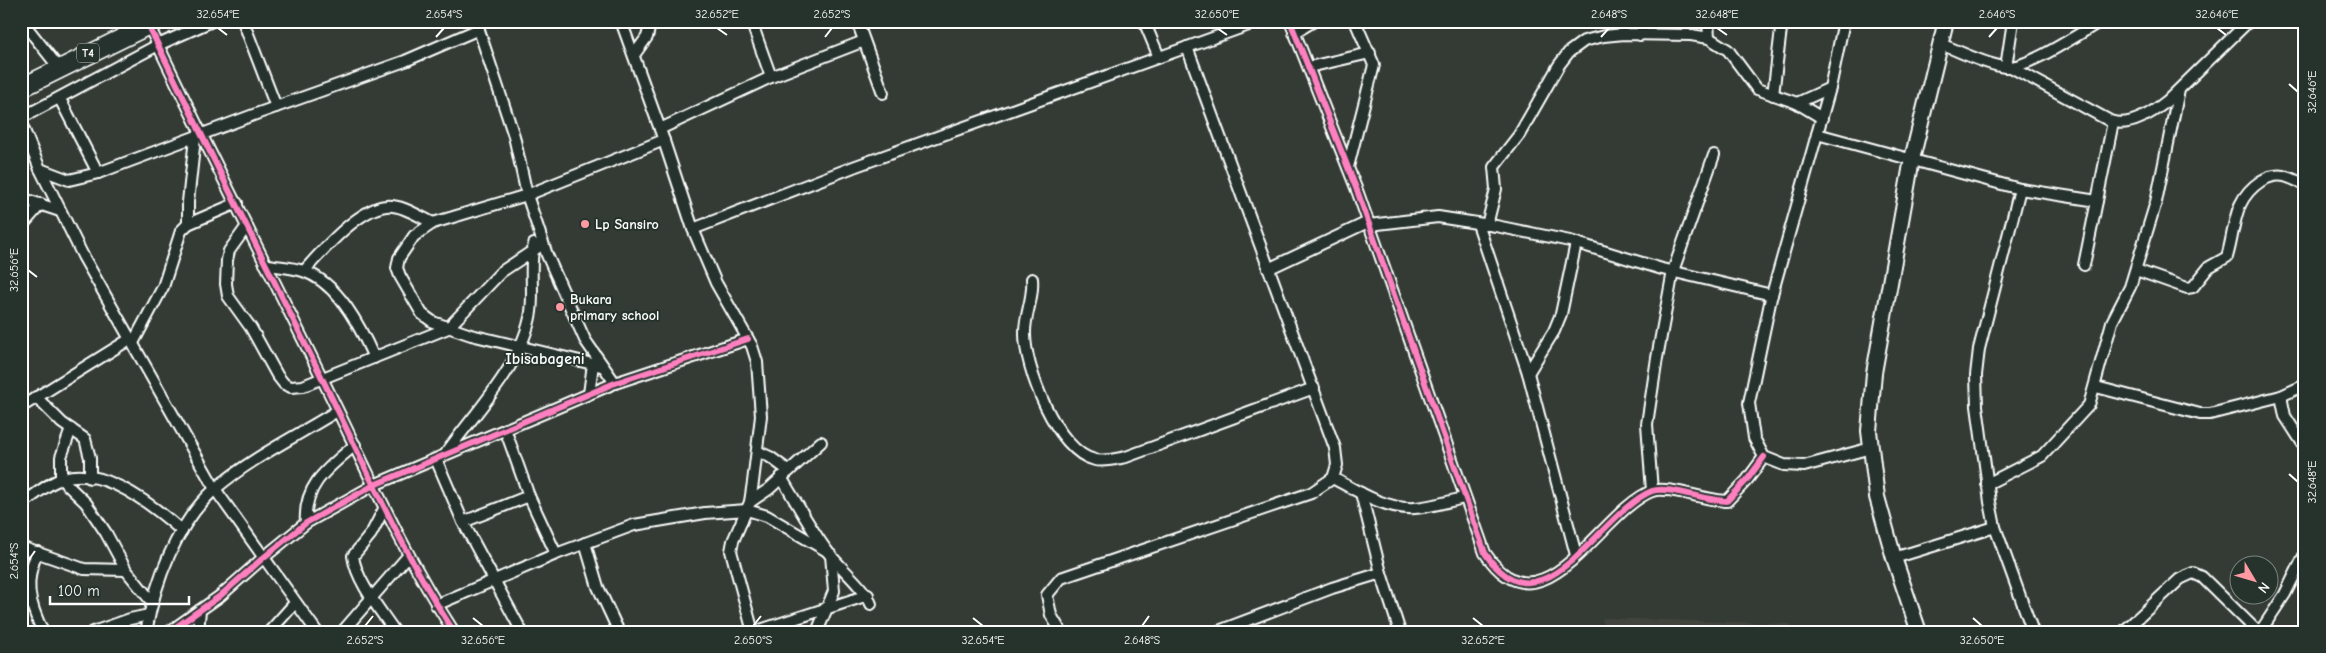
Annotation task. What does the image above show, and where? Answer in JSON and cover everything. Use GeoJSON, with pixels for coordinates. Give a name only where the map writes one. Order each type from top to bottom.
{"type":"FeatureCollection","features":[{"type":"Feature","properties":{"kind":"highway","name":"T4"},"geometry":{"type":"LineString","coordinates":[[21,88],[152,23]]}},
{"type":"Feature","properties":{"kind":"main road"},"geometry":{"type":"LineString","coordinates":[[1919,632],[1894,558],[1878,497],[1869,431],[1874,373],[1912,159],[1946,21]]}},
{"type":"Feature","properties":{"kind":"street"},"geometry":{"type":"LineString","coordinates":[[22,21],[59,68]]}},
{"type":"Feature","properties":{"kind":"street"},"geometry":{"type":"LineString","coordinates":[[21,118],[158,46],[212,21]]}},
{"type":"Feature","properties":{"kind":"street"},"geometry":{"type":"LineString","coordinates":[[243,21],[276,107]]}},
{"type":"Feature","properties":{"kind":"street"},"geometry":{"type":"LineString","coordinates":[[621,21],[664,140],[693,229],[716,283],[748,339],[757,362],[761,416],[757,451],[748,506],[738,527],[731,551],[753,632],[827,607],[869,599],[829,553],[785,474],[770,457],[757,451]]}},
{"type":"Feature","properties":{"kind":"street"},"geometry":{"type":"LineString","coordinates":[[634,55],[647,37],[651,21]]}},
{"type":"Feature","properties":{"kind":"street"},"geometry":{"type":"LineString","coordinates":[[751,21],[770,77]]}},
{"type":"Feature","properties":{"kind":"street"},"geometry":{"type":"LineString","coordinates":[[857,21],[883,92]]}},
{"type":"Feature","properties":{"kind":"street"},"geometry":{"type":"LineString","coordinates":[[1144,21],[1159,57]]}},
{"type":"Feature","properties":{"kind":"street"},"geometry":{"type":"LineString","coordinates":[[693,229],[856,166],[1260,21]]}},
{"type":"Feature","properties":{"kind":"street"},"geometry":{"type":"LineString","coordinates":[[1290,21],[1369,224],[1464,498],[1485,553],[1494,566],[1510,578],[1523,582],[1540,581],[1560,570],[1625,510],[1652,491],[1671,491],[1716,501],[1727,501],[1747,480],[1764,457]]}},
{"type":"Feature","properties":{"kind":"street"},"geometry":{"type":"LineString","coordinates":[[1294,33],[1314,21]]}},
{"type":"Feature","properties":{"kind":"street"},"geometry":{"type":"LineString","coordinates":[[1348,167],[1374,65],[1355,21]]}},
{"type":"Feature","properties":{"kind":"street"},"geometry":{"type":"LineString","coordinates":[[1640,36],[1644,21]]}},
{"type":"Feature","properties":{"kind":"street"},"geometry":{"type":"LineString","coordinates":[[1708,21],[1709,38]]}},
{"type":"Feature","properties":{"kind":"street"},"geometry":{"type":"LineString","coordinates":[[1773,95],[1782,21]]}},
{"type":"Feature","properties":{"kind":"street"},"geometry":{"type":"LineString","coordinates":[[1844,21],[1818,134],[1772,295],[1749,402],[1754,438],[1764,457],[1784,465],[1804,466],[1871,448]]}},
{"type":"Feature","properties":{"kind":"street"},"geometry":{"type":"LineString","coordinates":[[2008,67],[2013,21]]}},
{"type":"Feature","properties":{"kind":"street"},"geometry":{"type":"LineString","coordinates":[[2008,67],[2030,62],[2101,21]]}},
{"type":"Feature","properties":{"kind":"street"},"geometry":{"type":"LineString","coordinates":[[1940,44],[2008,67],[2113,122],[2125,123],[2158,108],[2249,21]]}},
{"type":"Feature","properties":{"kind":"street"},"geometry":{"type":"LineString","coordinates":[[152,23],[158,46],[199,137],[237,203],[408,556],[454,632]]}},
{"type":"Feature","properties":{"kind":"street"},"geometry":{"type":"LineString","coordinates":[[40,169],[69,180],[98,173],[405,61],[477,25],[514,136],[526,194],[543,244],[597,365],[615,384]]}},
{"type":"Feature","properties":{"kind":"street"},"geometry":{"type":"LineString","coordinates":[[1576,556],[1528,373],[1482,225],[1496,189],[1494,168],[1519,135],[1559,65],[1569,52],[1584,41],[1604,36],[1624,34],[1640,36],[1691,35],[1709,38],[1728,50],[1757,89],[1797,103],[1822,118]]}},
{"type":"Feature","properties":{"kind":"street"},"geometry":{"type":"LineString","coordinates":[[660,129],[770,77],[864,41]]}},
{"type":"Feature","properties":{"kind":"street"},"geometry":{"type":"LineString","coordinates":[[1061,632],[1051,615],[1047,595],[1061,578],[1311,493],[1333,478],[1337,465],[1335,448],[1314,388],[1268,269],[1187,47]]}},
{"type":"Feature","properties":{"kind":"street"},"geometry":{"type":"LineString","coordinates":[[1308,67],[1370,53]]}},
{"type":"Feature","properties":{"kind":"street"},"geometry":{"type":"LineString","coordinates":[[1797,103],[1830,88]]}},
{"type":"Feature","properties":{"kind":"street"},"geometry":{"type":"LineString","coordinates":[[1987,484],[2032,463],[2049,451],[2089,405],[2096,387],[2112,322],[2130,287],[2156,202],[2178,90]]}},
{"type":"Feature","properties":{"kind":"street"},"geometry":{"type":"LineString","coordinates":[[60,99],[98,173]]}},
{"type":"Feature","properties":{"kind":"street"},"geometry":{"type":"LineString","coordinates":[[2084,265],[2113,122]]}},
{"type":"Feature","properties":{"kind":"street"},"geometry":{"type":"LineString","coordinates":[[21,123],[40,169],[83,256],[215,489],[262,558],[317,632]]}},
{"type":"Feature","properties":{"kind":"street"},"geometry":{"type":"LineString","coordinates":[[1818,134],[2020,189],[2097,201]]}},
{"type":"Feature","properties":{"kind":"street"},"geometry":{"type":"LineString","coordinates":[[188,224],[188,195],[199,137]]}},
{"type":"Feature","properties":{"kind":"street"},"geometry":{"type":"LineString","coordinates":[[597,365],[448,328],[433,322],[422,314],[397,268],[406,245],[414,236],[434,223],[526,194],[664,140]]}},
{"type":"Feature","properties":{"kind":"street"},"geometry":{"type":"LineString","coordinates":[[1652,491],[1647,424],[1673,270],[1714,155]]}},
{"type":"Feature","properties":{"kind":"street"},"geometry":{"type":"LineString","coordinates":[[2136,270],[2186,288],[2193,288],[2209,266],[2227,257],[2235,215],[2252,187],[2277,174],[2305,185]]}},
{"type":"Feature","properties":{"kind":"street"},"geometry":{"type":"LineString","coordinates":[[2020,189],[1980,349],[1976,375],[1977,406],[1987,484],[1995,526],[2033,632]]}},
{"type":"Feature","properties":{"kind":"street"},"geometry":{"type":"LineString","coordinates":[[21,198],[60,211]]}},
{"type":"Feature","properties":{"kind":"street"},"geometry":{"type":"LineString","coordinates":[[21,406],[132,341],[163,287],[177,240],[188,224],[237,203]]}},
{"type":"Feature","properties":{"kind":"street"},"geometry":{"type":"LineString","coordinates":[[21,227],[41,204]]}},
{"type":"Feature","properties":{"kind":"street"},"geometry":{"type":"LineString","coordinates":[[304,271],[353,223],[377,208],[395,206],[434,223]]}},
{"type":"Feature","properties":{"kind":"street"},"geometry":{"type":"LineString","coordinates":[[1268,269],[1369,224],[1438,217],[1539,234],[1772,295]]}},
{"type":"Feature","properties":{"kind":"street"},"geometry":{"type":"LineString","coordinates":[[247,226],[229,251],[226,284],[228,296],[251,328],[277,376],[284,384],[292,387],[303,386],[448,328],[501,272],[543,244]]}},
{"type":"Feature","properties":{"kind":"street"},"geometry":{"type":"LineString","coordinates":[[447,453],[502,378],[527,330],[531,312],[533,249],[538,228]]}},
{"type":"Feature","properties":{"kind":"street"},"geometry":{"type":"LineString","coordinates":[[1528,373],[1554,331],[1561,314],[1576,243]]}},
{"type":"Feature","properties":{"kind":"street"},"geometry":{"type":"LineString","coordinates":[[265,264],[304,271],[321,282],[349,308],[362,330],[374,358]]}},
{"type":"Feature","properties":{"kind":"street"},"geometry":{"type":"LineString","coordinates":[[1032,279],[1031,304],[1024,330],[1032,373],[1054,420],[1069,443],[1095,460],[1110,461],[1126,457],[1314,388]]}},
{"type":"Feature","properties":{"kind":"street"},"geometry":{"type":"LineString","coordinates":[[169,632],[220,596],[262,558],[306,523],[374,485],[589,394],[748,339]]}},
{"type":"Feature","properties":{"kind":"street"},"geometry":{"type":"LineString","coordinates":[[589,394],[597,365]]}},
{"type":"Feature","properties":{"kind":"street"},"geometry":{"type":"LineString","coordinates":[[2096,387],[2200,414],[2210,414],[2281,396],[2305,385]]}},
{"type":"Feature","properties":{"kind":"street"},"geometry":{"type":"LineString","coordinates":[[44,405],[46,391]]}},
{"type":"Feature","properties":{"kind":"street"},"geometry":{"type":"LineString","coordinates":[[2281,396],[2285,416],[2305,447]]}},
{"type":"Feature","properties":{"kind":"street"},"geometry":{"type":"LineString","coordinates":[[36,397],[71,429],[85,439],[88,446],[90,478]]}},
{"type":"Feature","properties":{"kind":"street"},"geometry":{"type":"LineString","coordinates":[[146,632],[152,602],[182,531],[196,510],[215,489],[254,461],[338,411]]}},
{"type":"Feature","properties":{"kind":"street"},"geometry":{"type":"LineString","coordinates":[[71,429],[61,457],[61,479],[86,503],[98,519],[126,570],[152,602]]}},
{"type":"Feature","properties":{"kind":"street"},"geometry":{"type":"LineString","coordinates":[[505,429],[530,496],[556,554]]}},
{"type":"Feature","properties":{"kind":"street"},"geometry":{"type":"LineString","coordinates":[[436,605],[556,554],[634,526],[748,506],[821,442]]}},
{"type":"Feature","properties":{"kind":"street"},"geometry":{"type":"LineString","coordinates":[[306,523],[306,502],[312,489],[333,464],[355,446]]}},
{"type":"Feature","properties":{"kind":"street"},"geometry":{"type":"LineString","coordinates":[[436,459],[463,522],[522,632]]}},
{"type":"Feature","properties":{"kind":"street"},"geometry":{"type":"LineString","coordinates":[[21,504],[61,479],[78,476],[90,478],[120,487],[137,496],[182,531]]}},
{"type":"Feature","properties":{"kind":"street"},"geometry":{"type":"LineString","coordinates":[[1333,478],[1361,493],[1388,504],[1415,508],[1464,498]]}},
{"type":"Feature","properties":{"kind":"street"},"geometry":{"type":"LineString","coordinates":[[1361,493],[1381,573],[1400,632]]}},
{"type":"Feature","properties":{"kind":"street"},"geometry":{"type":"LineString","coordinates":[[463,522],[530,496]]}},
{"type":"Feature","properties":{"kind":"street"},"geometry":{"type":"LineString","coordinates":[[748,506],[829,553]]}},
{"type":"Feature","properties":{"kind":"street"},"geometry":{"type":"LineString","coordinates":[[384,509],[371,534],[353,556],[357,570],[371,597],[395,632]]}},
{"type":"Feature","properties":{"kind":"street"},"geometry":{"type":"LineString","coordinates":[[1894,558],[1995,526]]}},
{"type":"Feature","properties":{"kind":"street"},"geometry":{"type":"LineString","coordinates":[[584,543],[598,587],[618,632]]}},
{"type":"Feature","properties":{"kind":"street"},"geometry":{"type":"LineString","coordinates":[[21,547],[84,569],[126,570]]}},
{"type":"Feature","properties":{"kind":"street"},"geometry":{"type":"LineString","coordinates":[[38,552],[30,566],[29,589],[43,632]]}},
{"type":"Feature","properties":{"kind":"street"},"geometry":{"type":"LineString","coordinates":[[816,632],[834,591],[829,553]]}},
{"type":"Feature","properties":{"kind":"street"},"geometry":{"type":"LineString","coordinates":[[2123,632],[2180,579],[2193,573],[2202,577],[2259,632],[2285,594],[2305,554]]}},
{"type":"Feature","properties":{"kind":"street"},"geometry":{"type":"LineString","coordinates":[[342,632],[408,556]]}},
{"type":"Feature","properties":{"kind":"street"},"geometry":{"type":"LineString","coordinates":[[1216,632],[1332,588],[1381,573]]}},
{"type":"Feature","properties":{"kind":"street"},"geometry":{"type":"LineString","coordinates":[[269,632],[295,603]]}},
{"type":"Feature","properties":{"kind":"street"},"geometry":{"type":"LineString","coordinates":[[198,632],[200,610]]}},
{"type":"Feature","properties":{"kind":"street"},"geometry":{"type":"LineString","coordinates":[[92,632],[130,619],[149,615]]}},
{"type":"Feature","properties":{"kind":"shaded area"},"geometry":{"type":"Polygon","coordinates":[[[1602,618],[1791,624],[1793,632],[1606,632],[1602,618]]]}},
{"type":"Feature","properties":{"kind":"cycle path"},"geometry":{"type":"LineString","coordinates":[[1290,21],[1358,193],[1485,553],[1506,576],[1528,582],[1549,576],[1570,562],[1632,503],[1652,491],[1668,490],[1727,501],[1747,480],[1764,457]]}},
{"type":"Feature","properties":{"kind":"cycle path"},"geometry":{"type":"LineString","coordinates":[[149,26],[383,505],[417,569],[454,632]]}},
{"type":"Feature","properties":{"kind":"cycle path"},"geometry":{"type":"LineString","coordinates":[[169,632],[220,596],[306,523],[374,485],[615,383],[748,339]]}},
{"type":"Feature","properties":{"kind":"place","name":"Lp Sansiro"},"geometry":{"type":"Point","coordinates":[585,224]}},
{"type":"Feature","properties":{"kind":"place","name":"Bukara primary school"},"geometry":{"type":"Point","coordinates":[560,307]}},
{"type":"Feature","properties":{"kind":"district","name":"Ibisabageni"},"geometry":{"type":"Point","coordinates":[545,358]}}]}
